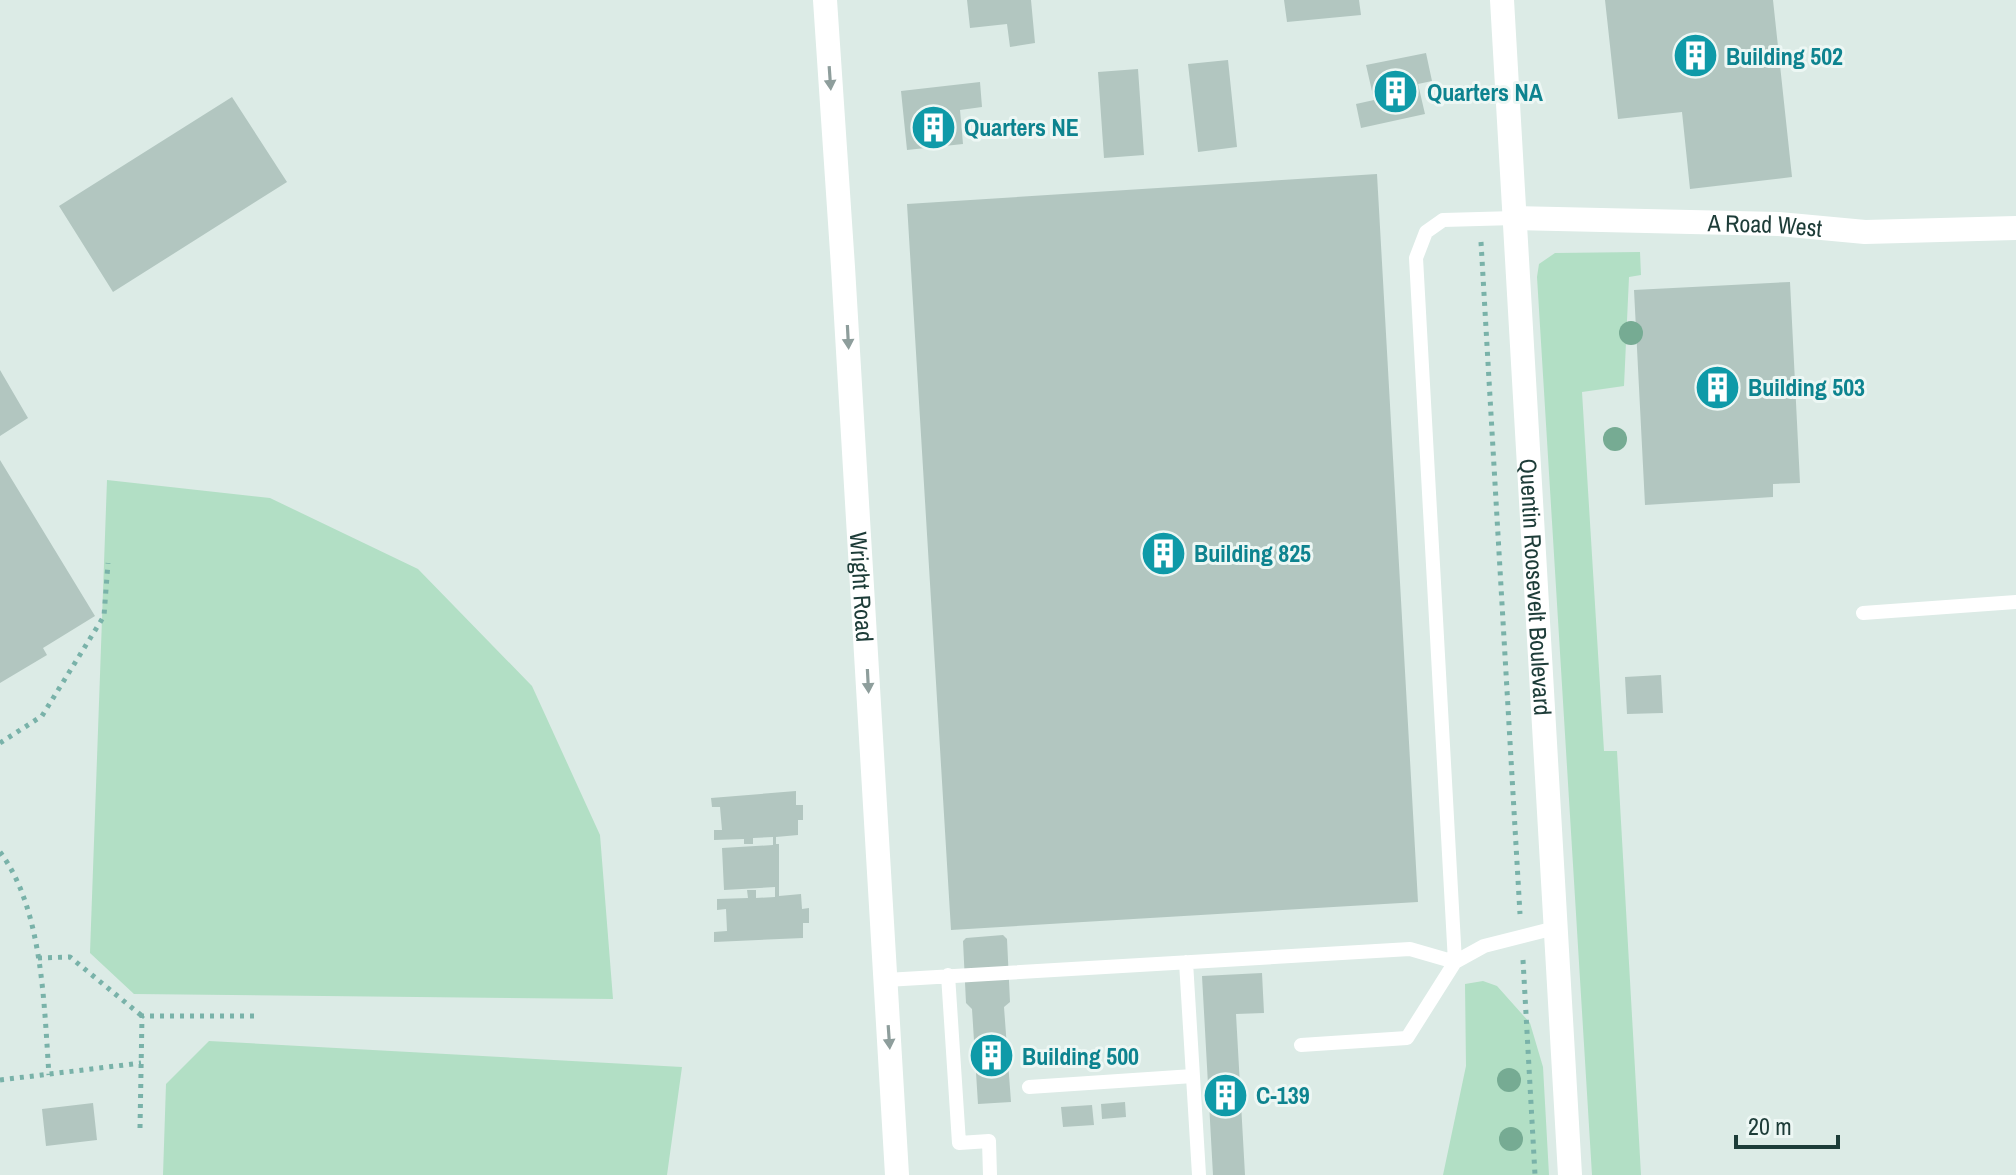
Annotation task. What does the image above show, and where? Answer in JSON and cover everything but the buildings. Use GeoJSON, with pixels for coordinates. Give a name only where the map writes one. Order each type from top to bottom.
{"type":"FeatureCollection","features":[{"type":"Feature","properties":{"kind":"street","name":"Wright Road"},"geometry":{"type":"LineString","coordinates":[[825,0],[886,980],[894,1169]]}},
{"type":"Feature","properties":{"kind":"street","name":"Quentin Roosevelt Boulevard"},"geometry":{"type":"LineString","coordinates":[[1502,0],[1570,1175]]}},
{"type":"Feature","properties":{"kind":"street","name":"A Road West"},"geometry":{"type":"LineString","coordinates":[[1515,218],[1779,224],[1865,232],[2016,228]]}},
{"type":"Feature","properties":{"kind":"lane"},"geometry":{"type":"LineString","coordinates":[[1455,962],[1416,258],[1426,232],[1443,220],[1515,218]]}},
{"type":"Feature","properties":{"kind":"lane"},"geometry":{"type":"LineString","coordinates":[[1863,613],[2016,602]]}},
{"type":"Feature","properties":{"kind":"lane"},"geometry":{"type":"LineString","coordinates":[[1301,1045],[1407,1038],[1455,962],[1484,946],[1555,928]]}},
{"type":"Feature","properties":{"kind":"lane"},"geometry":{"type":"LineString","coordinates":[[886,980],[1410,949],[1455,962]]}},
{"type":"Feature","properties":{"kind":"lane"},"geometry":{"type":"LineString","coordinates":[[1186,962],[1199,1175]]}},
{"type":"Feature","properties":{"kind":"lane"},"geometry":{"type":"LineString","coordinates":[[948,975],[959,1143],[989,1141],[990,1175]]}},
{"type":"Feature","properties":{"kind":"lane"},"geometry":{"type":"LineString","coordinates":[[1029,1087],[1193,1076]]}},
{"type":"Feature","properties":{"kind":"path"},"geometry":{"type":"LineString","coordinates":[[1480,219],[1535,1175]]}},
{"type":"Feature","properties":{"kind":"path"},"geometry":{"type":"LineString","coordinates":[[0,743],[42,716],[104,616],[108,563]]}},
{"type":"Feature","properties":{"kind":"path"},"geometry":{"type":"LineString","coordinates":[[0,852],[10,864],[35,936],[43,989],[49,1075]]}},
{"type":"Feature","properties":{"kind":"path"},"geometry":{"type":"LineString","coordinates":[[38,958],[70,957],[142,1016],[255,1016]]}},
{"type":"Feature","properties":{"kind":"path"},"geometry":{"type":"LineString","coordinates":[[140,1128],[142,1016]]}},
{"type":"Feature","properties":{"kind":"path"},"geometry":{"type":"LineString","coordinates":[[0,1080],[141,1063]]}},
{"type":"Feature","properties":{"kind":"green space"},"geometry":{"type":"Polygon","coordinates":[[[1640,252],[1641,275],[1629,277],[1624,386],[1582,392],[1604,751],[1617,751],[1641,1175],[1592,1175],[1537,277],[1539,264],[1555,253],[1640,252]]]}},
{"type":"Feature","properties":{"kind":"green space"},"geometry":{"type":"Polygon","coordinates":[[[107,480],[270,498],[418,569],[532,686],[600,835],[613,999],[134,994],[90,953],[107,480]]]}},
{"type":"Feature","properties":{"kind":"green space"},"geometry":{"type":"Polygon","coordinates":[[[1483,981],[1497,986],[1530,1023],[1543,1067],[1549,1175],[1443,1175],[1466,1066],[1465,984],[1483,981]]]}},
{"type":"Feature","properties":{"kind":"green space"},"geometry":{"type":"Polygon","coordinates":[[[209,1041],[682,1067],[667,1175],[163,1175],[166,1084],[209,1041]]]}},
{"type":"Feature","properties":{"kind":"place","name":"Building 502"},"geometry":{"type":"Point","coordinates":[1695,56]}},
{"type":"Feature","properties":{"kind":"place","name":"Quarters NA"},"geometry":{"type":"Point","coordinates":[1396,92]}},
{"type":"Feature","properties":{"kind":"place","name":"Quarters NE"},"geometry":{"type":"Point","coordinates":[933,127]}},
{"type":"Feature","properties":{"kind":"place","name":"Building 503"},"geometry":{"type":"Point","coordinates":[1717,387]}},
{"type":"Feature","properties":{"kind":"place","name":"Building 825"},"geometry":{"type":"Point","coordinates":[1163,553]}},
{"type":"Feature","properties":{"kind":"place","name":"Building 500"},"geometry":{"type":"Point","coordinates":[991,1056]}},
{"type":"Feature","properties":{"kind":"place","name":"C-139"},"geometry":{"type":"Point","coordinates":[1225,1095]}}]}
